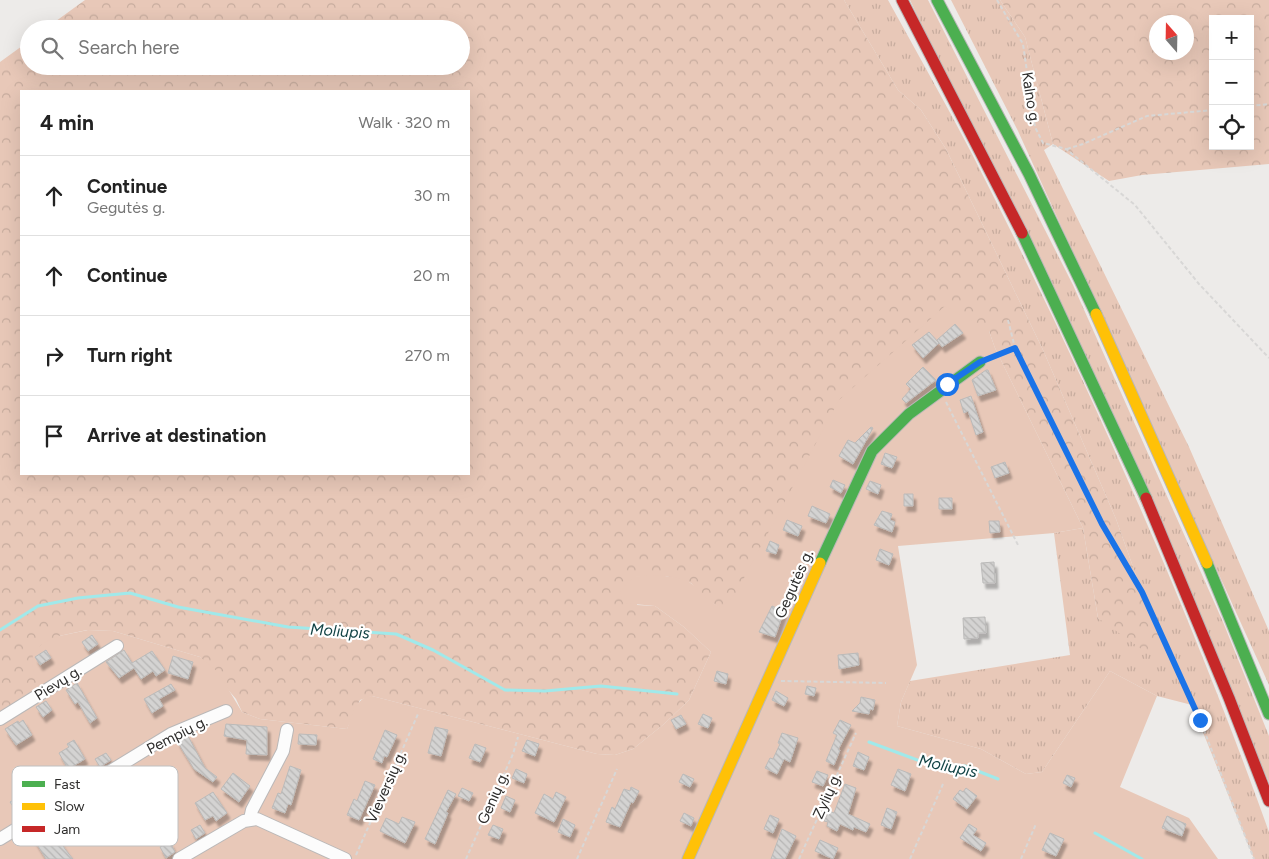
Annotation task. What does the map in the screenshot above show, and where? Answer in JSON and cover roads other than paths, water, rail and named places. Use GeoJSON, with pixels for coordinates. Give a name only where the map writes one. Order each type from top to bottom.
{"type":"FeatureCollection","features":[{"type":"Feature","properties":{"kind":"main road"},"geometry":{"type":"LineString","coordinates":[[902,0],[1008,202],[1091,375],[1204,634],[1269,801]]}},
{"type":"Feature","properties":{"kind":"main road"},"geometry":{"type":"LineString","coordinates":[[937,0],[1070,257],[1116,355],[1195,531],[1269,714]]}},
{"type":"Feature","properties":{"kind":"main road","name":"Gegutės g."},"geometry":{"type":"LineString","coordinates":[[688,859],[766,681],[872,452],[891,429],[940,389],[980,362]]}},
{"type":"Feature","properties":{"kind":"street","name":"Pievų g."},"geometry":{"type":"LineString","coordinates":[[0,719],[117,646]]}},
{"type":"Feature","properties":{"kind":"street","name":"Pempių g."},"geometry":{"type":"LineString","coordinates":[[119,766],[171,734],[226,711]]}},
{"type":"Feature","properties":{"kind":"street"},"geometry":{"type":"LineString","coordinates":[[250,819],[252,810],[283,751],[287,730]]}},
{"type":"Feature","properties":{"kind":"street"},"geometry":{"type":"LineString","coordinates":[[179,859],[235,825],[250,819],[272,824],[345,859]]}},
{"type":"Feature","properties":{"kind":"street","name":"Pempių g."},"geometry":{"type":"LineString","coordinates":[[0,839],[12,832]]}},
{"type":"Feature","properties":{"kind":"waterway","name":"Moliupis"},"geometry":{"type":"LineString","coordinates":[[0,630],[38,606],[78,598],[130,593],[178,607],[288,627],[396,634],[433,650],[505,690],[545,691],[601,686],[677,694]]}},
{"type":"Feature","properties":{"kind":"waterway","name":"Moliupis"},"geometry":{"type":"LineString","coordinates":[[869,742],[928,764],[965,766],[998,779]]}},
{"type":"Feature","properties":{"kind":"waterway","name":"Moliupis"},"geometry":{"type":"LineString","coordinates":[[1095,833],[1142,859]]}}]}
